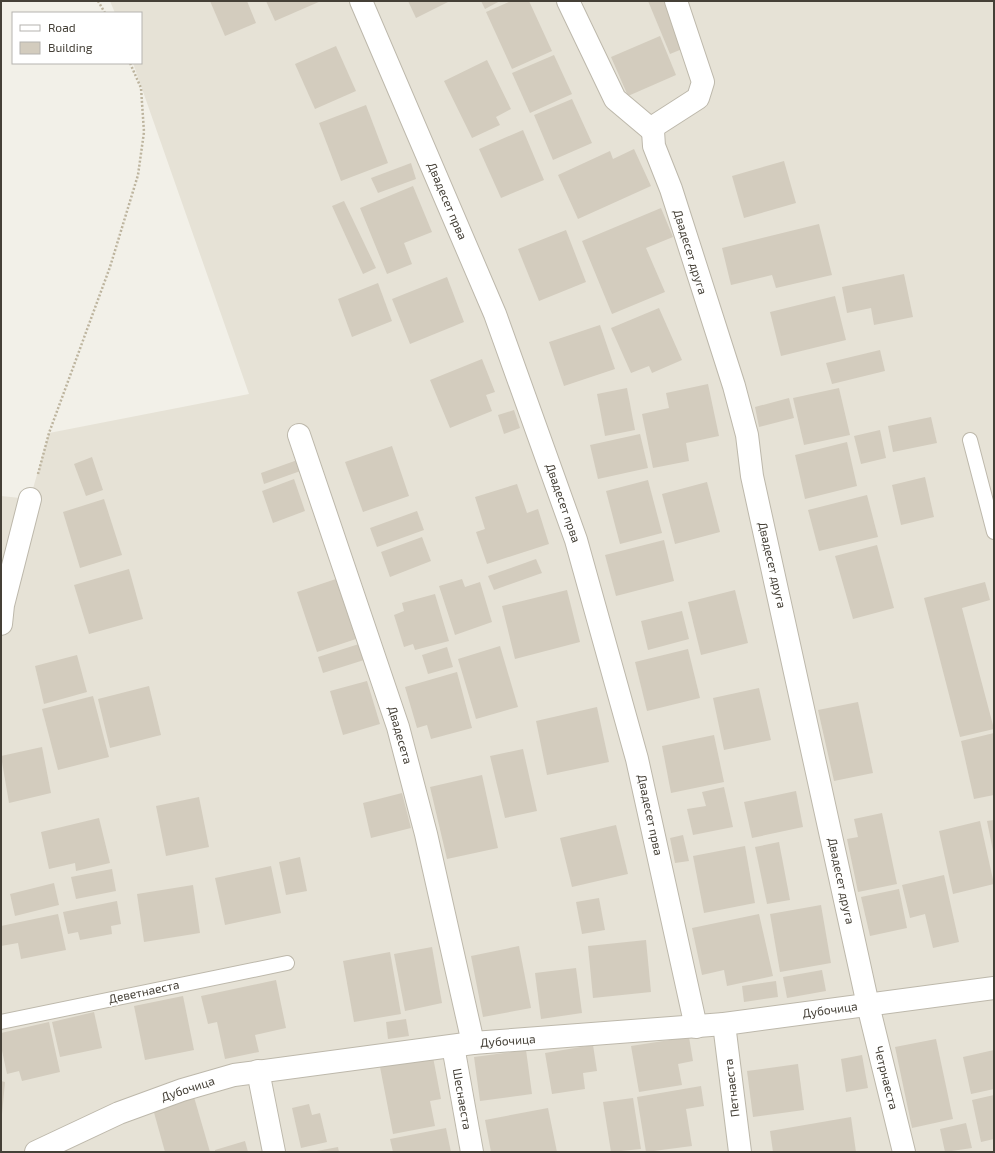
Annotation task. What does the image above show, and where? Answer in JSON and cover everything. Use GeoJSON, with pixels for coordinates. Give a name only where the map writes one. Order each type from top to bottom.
{"type":"FeatureCollection","features":[{"type":"Feature","properties":{"kind":"street","name":"Двадесет прва"},"geometry":{"type":"LineString","coordinates":[[362,1],[495,314],[576,540],[637,759],[696,1027]]}},
{"type":"Feature","properties":{"kind":"street"},"geometry":{"type":"LineString","coordinates":[[568,1],[615,99],[653,131],[656,125],[662,120],[698,98],[703,82],[676,1]]}},
{"type":"Feature","properties":{"kind":"street","name":"Двадесет друга"},"geometry":{"type":"LineString","coordinates":[[653,131],[654,146],[670,189],[734,386],[747,435],[752,476],[868,1005]]}},
{"type":"Feature","properties":{"kind":"street","name":"Двадесета"},"geometry":{"type":"LineString","coordinates":[[299,435],[398,727],[426,834],[463,1044]]}},
{"type":"Feature","properties":{"kind":"street"},"geometry":{"type":"LineString","coordinates":[[1,624],[3,605],[30,499]]}},
{"type":"Feature","properties":{"kind":"street","name":"Дубочица"},"geometry":{"type":"LineString","coordinates":[[36,1152],[119,1112],[182,1090],[234,1075],[463,1044],[724,1024],[994,988]]}},
{"type":"Feature","properties":{"kind":"street","name":"Четрнаеста"},"geometry":{"type":"LineString","coordinates":[[868,1005],[904,1152]]}},
{"type":"Feature","properties":{"kind":"street","name":"Петнаеста"},"geometry":{"type":"LineString","coordinates":[[724,1024],[740,1152]]}},
{"type":"Feature","properties":{"kind":"street","name":"Шеснаеста"},"geometry":{"type":"LineString","coordinates":[[463,1044],[472,1152]]}},
{"type":"Feature","properties":{"kind":"street"},"geometry":{"type":"LineString","coordinates":[[258,1071],[274,1152]]}},
{"type":"Feature","properties":{"kind":"lane"},"geometry":{"type":"LineString","coordinates":[[970,440],[994,532]]}},
{"type":"Feature","properties":{"kind":"lane","name":"Деветнаеста"},"geometry":{"type":"LineString","coordinates":[[1,1022],[287,963]]}},
{"type":"Feature","properties":{"kind":"path"},"geometry":{"type":"LineString","coordinates":[[98,1],[104,12]]}},
{"type":"Feature","properties":{"kind":"path"},"geometry":{"type":"LineString","coordinates":[[30,499],[49,434],[110,267],[138,175],[144,132],[141,88],[130,64]]}},
{"type":"Feature","properties":{"kind":"shaded area"},"geometry":{"type":"Polygon","coordinates":[[[110,1],[994,1],[994,1152],[1,1152],[1,496],[30,499],[49,433],[249,394],[133,64],[142,64],[142,12],[115,12],[110,1]]]}},
{"type":"Feature","properties":{"kind":"building"},"geometry":{"type":"Polygon","coordinates":[[[210,1],[247,1],[256,23],[225,36],[210,1]]]}},
{"type":"Feature","properties":{"kind":"building"},"geometry":{"type":"Polygon","coordinates":[[[266,1],[321,1],[275,21],[266,1]]]}},
{"type":"Feature","properties":{"kind":"building"},"geometry":{"type":"Polygon","coordinates":[[[408,1],[450,1],[416,18],[408,1]]]}},
{"type":"Feature","properties":{"kind":"building"},"geometry":{"type":"Polygon","coordinates":[[[481,1],[500,1],[485,9],[481,1]]]}},
{"type":"Feature","properties":{"kind":"building"},"geometry":{"type":"Polygon","coordinates":[[[511,1],[529,1],[552,51],[512,69],[486,12],[511,1]]]}},
{"type":"Feature","properties":{"kind":"building"},"geometry":{"type":"Polygon","coordinates":[[[648,1],[668,1],[687,47],[670,54],[648,1]]]}},
{"type":"Feature","properties":{"kind":"building"},"geometry":{"type":"Polygon","coordinates":[[[660,36],[676,75],[628,96],[611,57],[660,36]]]}},
{"type":"Feature","properties":{"kind":"building"},"geometry":{"type":"Polygon","coordinates":[[[336,46],[356,91],[315,109],[295,64],[336,46]]]}},
{"type":"Feature","properties":{"kind":"building"},"geometry":{"type":"Polygon","coordinates":[[[554,55],[572,94],[530,113],[512,73],[554,55]]]}},
{"type":"Feature","properties":{"kind":"building"},"geometry":{"type":"Polygon","coordinates":[[[487,60],[511,109],[496,117],[500,125],[472,138],[444,81],[487,60]]]}},
{"type":"Feature","properties":{"kind":"building"},"geometry":{"type":"Polygon","coordinates":[[[572,99],[592,143],[553,160],[534,115],[572,99]]]}},
{"type":"Feature","properties":{"kind":"building"},"geometry":{"type":"Polygon","coordinates":[[[366,105],[388,163],[341,181],[319,123],[366,105]]]}},
{"type":"Feature","properties":{"kind":"building"},"geometry":{"type":"Polygon","coordinates":[[[523,130],[544,180],[501,198],[479,149],[523,130]]]}},
{"type":"Feature","properties":{"kind":"building"},"geometry":{"type":"Polygon","coordinates":[[[634,149],[651,186],[578,219],[558,175],[610,151],[613,159],[634,149]]]}},
{"type":"Feature","properties":{"kind":"building"},"geometry":{"type":"Polygon","coordinates":[[[784,161],[796,203],[744,218],[732,176],[784,161]]]}},
{"type":"Feature","properties":{"kind":"building"},"geometry":{"type":"Polygon","coordinates":[[[411,163],[416,179],[378,193],[371,178],[411,163]]]}},
{"type":"Feature","properties":{"kind":"building"},"geometry":{"type":"Polygon","coordinates":[[[413,186],[432,232],[404,243],[412,264],[387,274],[360,208],[413,186]]]}},
{"type":"Feature","properties":{"kind":"building"},"geometry":{"type":"Polygon","coordinates":[[[344,201],[376,268],[363,274],[332,206],[344,201]]]}},
{"type":"Feature","properties":{"kind":"building"},"geometry":{"type":"Polygon","coordinates":[[[661,208],[673,237],[646,248],[665,292],[612,314],[582,241],[661,208]]]}},
{"type":"Feature","properties":{"kind":"building"},"geometry":{"type":"Polygon","coordinates":[[[819,224],[832,275],[776,288],[772,275],[731,285],[722,248],[819,224]]]}},
{"type":"Feature","properties":{"kind":"building"},"geometry":{"type":"Polygon","coordinates":[[[566,230],[586,282],[539,301],[518,249],[566,230]]]}},
{"type":"Feature","properties":{"kind":"building"},"geometry":{"type":"Polygon","coordinates":[[[904,274],[913,317],[874,325],[871,308],[847,313],[842,287],[904,274]]]}},
{"type":"Feature","properties":{"kind":"building"},"geometry":{"type":"Polygon","coordinates":[[[447,277],[464,322],[410,344],[392,299],[447,277]]]}},
{"type":"Feature","properties":{"kind":"building"},"geometry":{"type":"Polygon","coordinates":[[[378,283],[392,321],[352,337],[338,299],[378,283]]]}},
{"type":"Feature","properties":{"kind":"building"},"geometry":{"type":"Polygon","coordinates":[[[835,296],[846,340],[781,356],[770,312],[835,296]]]}},
{"type":"Feature","properties":{"kind":"building"},"geometry":{"type":"Polygon","coordinates":[[[659,308],[682,360],[652,373],[649,366],[631,373],[611,328],[659,308]]]}},
{"type":"Feature","properties":{"kind":"building"},"geometry":{"type":"Polygon","coordinates":[[[600,325],[615,369],[564,386],[549,342],[600,325]]]}},
{"type":"Feature","properties":{"kind":"building"},"geometry":{"type":"Polygon","coordinates":[[[880,350],[885,371],[832,384],[826,363],[880,350]]]}},
{"type":"Feature","properties":{"kind":"building"},"geometry":{"type":"Polygon","coordinates":[[[482,359],[495,392],[486,395],[492,411],[450,428],[430,380],[482,359]]]}},
{"type":"Feature","properties":{"kind":"building"},"geometry":{"type":"Polygon","coordinates":[[[708,384],[719,436],[686,443],[689,461],[653,468],[642,414],[669,408],[666,393],[708,384]]]}},
{"type":"Feature","properties":{"kind":"building"},"geometry":{"type":"Polygon","coordinates":[[[627,388],[635,430],[605,436],[597,394],[627,388]]]}},
{"type":"Feature","properties":{"kind":"building"},"geometry":{"type":"Polygon","coordinates":[[[839,388],[850,435],[804,445],[793,398],[839,388]]]}},
{"type":"Feature","properties":{"kind":"building"},"geometry":{"type":"Polygon","coordinates":[[[789,398],[794,418],[759,427],[755,407],[789,398]]]}},
{"type":"Feature","properties":{"kind":"building"},"geometry":{"type":"Polygon","coordinates":[[[514,410],[520,428],[504,434],[498,415],[514,410]]]}},
{"type":"Feature","properties":{"kind":"building"},"geometry":{"type":"Polygon","coordinates":[[[931,417],[937,443],[893,452],[888,426],[931,417]]]}},
{"type":"Feature","properties":{"kind":"building"},"geometry":{"type":"Polygon","coordinates":[[[880,430],[886,458],[861,464],[854,436],[880,430]]]}},
{"type":"Feature","properties":{"kind":"building"},"geometry":{"type":"Polygon","coordinates":[[[640,434],[648,468],[598,479],[590,445],[640,434]]]}},
{"type":"Feature","properties":{"kind":"building"},"geometry":{"type":"Polygon","coordinates":[[[847,442],[857,486],[805,499],[795,455],[847,442]]]}},
{"type":"Feature","properties":{"kind":"building"},"geometry":{"type":"Polygon","coordinates":[[[392,446],[409,496],[363,512],[345,462],[392,446]]]}},
{"type":"Feature","properties":{"kind":"building"},"geometry":{"type":"Polygon","coordinates":[[[92,457],[103,490],[86,496],[74,464],[92,457]]]}},
{"type":"Feature","properties":{"kind":"building"},"geometry":{"type":"Polygon","coordinates":[[[303,458],[306,469],[264,484],[261,473],[303,458]]]}},
{"type":"Feature","properties":{"kind":"building"},"geometry":{"type":"Polygon","coordinates":[[[925,477],[934,517],[901,525],[892,485],[925,477]]]}},
{"type":"Feature","properties":{"kind":"building"},"geometry":{"type":"Polygon","coordinates":[[[294,479],[305,511],[273,523],[262,491],[294,479]]]}},
{"type":"Feature","properties":{"kind":"building"},"geometry":{"type":"Polygon","coordinates":[[[648,480],[662,533],[620,544],[606,491],[648,480]]]}},
{"type":"Feature","properties":{"kind":"building"},"geometry":{"type":"Polygon","coordinates":[[[707,482],[720,532],[675,544],[662,494],[707,482]]]}},
{"type":"Feature","properties":{"kind":"building"},"geometry":{"type":"Polygon","coordinates":[[[517,484],[527,513],[538,509],[549,544],[487,564],[476,532],[485,529],[475,497],[517,484]]]}},
{"type":"Feature","properties":{"kind":"building"},"geometry":{"type":"Polygon","coordinates":[[[867,495],[878,537],[819,551],[808,510],[867,495]]]}},
{"type":"Feature","properties":{"kind":"building"},"geometry":{"type":"Polygon","coordinates":[[[104,499],[122,555],[80,568],[63,512],[104,499]]]}},
{"type":"Feature","properties":{"kind":"building"},"geometry":{"type":"Polygon","coordinates":[[[417,511],[424,530],[377,547],[370,528],[417,511]]]}},
{"type":"Feature","properties":{"kind":"building"},"geometry":{"type":"Polygon","coordinates":[[[422,537],[431,561],[390,577],[381,552],[422,537]]]}},
{"type":"Feature","properties":{"kind":"building"},"geometry":{"type":"Polygon","coordinates":[[[664,540],[674,581],[616,596],[605,555],[664,540]]]}},
{"type":"Feature","properties":{"kind":"building"},"geometry":{"type":"Polygon","coordinates":[[[877,545],[894,608],[853,619],[835,556],[877,545]]]}},
{"type":"Feature","properties":{"kind":"building"},"geometry":{"type":"Polygon","coordinates":[[[536,559],[542,573],[494,590],[488,576],[536,559]]]}},
{"type":"Feature","properties":{"kind":"building"},"geometry":{"type":"Polygon","coordinates":[[[129,569],[143,619],[89,634],[74,585],[129,569]]]}},
{"type":"Feature","properties":{"kind":"building"},"geometry":{"type":"Polygon","coordinates":[[[336,579],[356,639],[317,652],[297,592],[336,579]]]}},
{"type":"Feature","properties":{"kind":"building"},"geometry":{"type":"Polygon","coordinates":[[[462,579],[465,587],[480,582],[492,622],[455,635],[439,586],[462,579]]]}},
{"type":"Feature","properties":{"kind":"building"},"geometry":{"type":"Polygon","coordinates":[[[985,582],[990,600],[962,608],[994,729],[960,737],[924,598],[985,582]]]}},
{"type":"Feature","properties":{"kind":"building"},"geometry":{"type":"Polygon","coordinates":[[[567,590],[580,642],[515,659],[502,606],[567,590]]]}},
{"type":"Feature","properties":{"kind":"building"},"geometry":{"type":"Polygon","coordinates":[[[735,590],[748,643],[701,655],[688,602],[735,590]]]}},
{"type":"Feature","properties":{"kind":"building"},"geometry":{"type":"Polygon","coordinates":[[[435,594],[449,641],[415,650],[413,644],[404,647],[394,615],[404,611],[402,603],[435,594]]]}},
{"type":"Feature","properties":{"kind":"building"},"geometry":{"type":"Polygon","coordinates":[[[682,611],[689,639],[648,650],[641,621],[682,611]]]}},
{"type":"Feature","properties":{"kind":"building"},"geometry":{"type":"Polygon","coordinates":[[[359,644],[364,660],[323,673],[318,657],[359,644]]]}},
{"type":"Feature","properties":{"kind":"building"},"geometry":{"type":"Polygon","coordinates":[[[500,646],[518,707],[476,719],[458,659],[500,646]]]}},
{"type":"Feature","properties":{"kind":"building"},"geometry":{"type":"Polygon","coordinates":[[[447,647],[453,667],[428,674],[422,655],[447,647]]]}},
{"type":"Feature","properties":{"kind":"building"},"geometry":{"type":"Polygon","coordinates":[[[688,649],[700,698],[647,711],[635,662],[688,649]]]}},
{"type":"Feature","properties":{"kind":"building"},"geometry":{"type":"Polygon","coordinates":[[[77,655],[87,692],[44,704],[35,666],[77,655]]]}},
{"type":"Feature","properties":{"kind":"building"},"geometry":{"type":"Polygon","coordinates":[[[457,672],[472,728],[431,739],[427,725],[417,728],[405,687],[457,672]]]}},
{"type":"Feature","properties":{"kind":"building"},"geometry":{"type":"Polygon","coordinates":[[[367,681],[380,724],[343,735],[330,691],[367,681]]]}},
{"type":"Feature","properties":{"kind":"building"},"geometry":{"type":"Polygon","coordinates":[[[149,686],[161,735],[110,748],[98,699],[149,686]]]}},
{"type":"Feature","properties":{"kind":"building"},"geometry":{"type":"Polygon","coordinates":[[[759,688],[771,740],[724,750],[713,698],[759,688]]]}},
{"type":"Feature","properties":{"kind":"building"},"geometry":{"type":"Polygon","coordinates":[[[93,696],[109,757],[58,770],[42,709],[93,696]]]}},
{"type":"Feature","properties":{"kind":"building"},"geometry":{"type":"Polygon","coordinates":[[[858,702],[873,773],[834,781],[818,710],[858,702]]]}},
{"type":"Feature","properties":{"kind":"building"},"geometry":{"type":"Polygon","coordinates":[[[597,707],[609,762],[547,775],[536,721],[597,707]]]}},
{"type":"Feature","properties":{"kind":"building"},"geometry":{"type":"Polygon","coordinates":[[[994,733],[994,795],[974,799],[961,741],[994,733]]]}},
{"type":"Feature","properties":{"kind":"building"},"geometry":{"type":"Polygon","coordinates":[[[714,735],[724,782],[671,793],[662,746],[714,735]]]}},
{"type":"Feature","properties":{"kind":"building"},"geometry":{"type":"Polygon","coordinates":[[[42,747],[51,793],[9,803],[1,756],[42,747]]]}},
{"type":"Feature","properties":{"kind":"building"},"geometry":{"type":"Polygon","coordinates":[[[523,749],[537,811],[505,818],[490,756],[523,749]]]}},
{"type":"Feature","properties":{"kind":"building"},"geometry":{"type":"Polygon","coordinates":[[[482,775],[498,848],[447,859],[430,787],[482,775]]]}},
{"type":"Feature","properties":{"kind":"building"},"geometry":{"type":"Polygon","coordinates":[[[724,787],[733,827],[693,835],[687,809],[706,806],[702,792],[724,787]]]}},
{"type":"Feature","properties":{"kind":"building"},"geometry":{"type":"Polygon","coordinates":[[[796,791],[803,827],[752,838],[744,802],[796,791]]]}},
{"type":"Feature","properties":{"kind":"building"},"geometry":{"type":"Polygon","coordinates":[[[402,793],[411,828],[371,838],[363,803],[402,793]]]}},
{"type":"Feature","properties":{"kind":"building"},"geometry":{"type":"Polygon","coordinates":[[[199,797],[209,847],[166,856],[156,806],[199,797]]]}},
{"type":"Feature","properties":{"kind":"building"},"geometry":{"type":"Polygon","coordinates":[[[882,813],[897,884],[858,892],[847,839],[858,837],[854,819],[882,813]]]}},
{"type":"Feature","properties":{"kind":"building"},"geometry":{"type":"Polygon","coordinates":[[[99,818],[110,863],[76,871],[75,863],[49,869],[41,832],[99,818]]]}},
{"type":"Feature","properties":{"kind":"building"},"geometry":{"type":"Polygon","coordinates":[[[994,820],[994,851],[993,851],[987,821],[994,820]]]}},
{"type":"Feature","properties":{"kind":"building"},"geometry":{"type":"Polygon","coordinates":[[[980,821],[994,884],[953,894],[939,831],[980,821]]]}},
{"type":"Feature","properties":{"kind":"building"},"geometry":{"type":"Polygon","coordinates":[[[616,825],[628,874],[572,887],[560,838],[616,825]]]}},
{"type":"Feature","properties":{"kind":"building"},"geometry":{"type":"Polygon","coordinates":[[[683,835],[689,861],[675,863],[670,838],[683,835]]]}},
{"type":"Feature","properties":{"kind":"building"},"geometry":{"type":"Polygon","coordinates":[[[779,842],[790,900],[767,904],[755,847],[779,842]]]}},
{"type":"Feature","properties":{"kind":"building"},"geometry":{"type":"Polygon","coordinates":[[[745,846],[755,903],[704,913],[693,856],[745,846]]]}},
{"type":"Feature","properties":{"kind":"building"},"geometry":{"type":"Polygon","coordinates":[[[300,857],[307,891],[286,895],[279,862],[300,857]]]}},
{"type":"Feature","properties":{"kind":"building"},"geometry":{"type":"Polygon","coordinates":[[[271,866],[281,913],[225,925],[215,878],[271,866]]]}},
{"type":"Feature","properties":{"kind":"building"},"geometry":{"type":"Polygon","coordinates":[[[112,869],[116,891],[76,899],[71,877],[112,869]]]}},
{"type":"Feature","properties":{"kind":"building"},"geometry":{"type":"Polygon","coordinates":[[[944,875],[959,942],[933,948],[925,914],[910,918],[902,885],[944,875]]]}},
{"type":"Feature","properties":{"kind":"building"},"geometry":{"type":"Polygon","coordinates":[[[54,883],[59,905],[15,916],[10,894],[54,883]]]}},
{"type":"Feature","properties":{"kind":"building"},"geometry":{"type":"Polygon","coordinates":[[[193,885],[200,933],[144,942],[137,894],[193,885]]]}},
{"type":"Feature","properties":{"kind":"building"},"geometry":{"type":"Polygon","coordinates":[[[899,889],[907,928],[870,936],[861,897],[899,889]]]}},
{"type":"Feature","properties":{"kind":"building"},"geometry":{"type":"Polygon","coordinates":[[[599,898],[605,930],[582,934],[576,902],[599,898]]]}},
{"type":"Feature","properties":{"kind":"building"},"geometry":{"type":"Polygon","coordinates":[[[117,901],[121,924],[111,926],[112,934],[80,940],[78,932],[68,934],[63,912],[117,901]]]}},
{"type":"Feature","properties":{"kind":"building"},"geometry":{"type":"Polygon","coordinates":[[[821,905],[831,963],[780,972],[770,914],[821,905]]]}},
{"type":"Feature","properties":{"kind":"building"},"geometry":{"type":"Polygon","coordinates":[[[58,914],[66,950],[21,959],[18,943],[1,946],[1,926],[58,914]]]}},
{"type":"Feature","properties":{"kind":"building"},"geometry":{"type":"Polygon","coordinates":[[[759,914],[773,976],[727,986],[724,970],[702,975],[692,928],[759,914]]]}},
{"type":"Feature","properties":{"kind":"building"},"geometry":{"type":"Polygon","coordinates":[[[646,940],[651,992],[593,998],[588,946],[646,940]]]}},
{"type":"Feature","properties":{"kind":"building"},"geometry":{"type":"Polygon","coordinates":[[[519,946],[531,1008],[483,1017],[471,956],[519,946]]]}},
{"type":"Feature","properties":{"kind":"building"},"geometry":{"type":"Polygon","coordinates":[[[432,947],[442,1003],[405,1011],[394,954],[432,947]]]}},
{"type":"Feature","properties":{"kind":"building"},"geometry":{"type":"Polygon","coordinates":[[[390,952],[401,1014],[354,1022],[343,961],[390,952]]]}},
{"type":"Feature","properties":{"kind":"building"},"geometry":{"type":"Polygon","coordinates":[[[576,968],[582,1013],[541,1019],[535,973],[576,968]]]}},
{"type":"Feature","properties":{"kind":"building"},"geometry":{"type":"Polygon","coordinates":[[[822,970],[826,991],[787,998],[783,977],[822,970]]]}},
{"type":"Feature","properties":{"kind":"building"},"geometry":{"type":"Polygon","coordinates":[[[276,980],[286,1028],[255,1035],[259,1052],[225,1059],[217,1022],[208,1024],[201,996],[276,980]]]}},
{"type":"Feature","properties":{"kind":"building"},"geometry":{"type":"Polygon","coordinates":[[[776,981],[778,997],[744,1002],[742,986],[776,981]]]}},
{"type":"Feature","properties":{"kind":"building"},"geometry":{"type":"Polygon","coordinates":[[[183,996],[194,1050],[145,1060],[134,1006],[183,996]]]}},
{"type":"Feature","properties":{"kind":"building"},"geometry":{"type":"Polygon","coordinates":[[[94,1012],[102,1048],[60,1057],[52,1022],[94,1012]]]}},
{"type":"Feature","properties":{"kind":"building"},"geometry":{"type":"Polygon","coordinates":[[[406,1019],[409,1036],[388,1039],[386,1022],[406,1019]]]}},
{"type":"Feature","properties":{"kind":"building"},"geometry":{"type":"Polygon","coordinates":[[[49,1022],[60,1072],[22,1081],[19,1071],[7,1074],[1,1046],[1,1033],[49,1022]]]}},
{"type":"Feature","properties":{"kind":"building"},"geometry":{"type":"Polygon","coordinates":[[[689,1037],[693,1061],[678,1064],[682,1085],[639,1092],[631,1046],[689,1037]]]}},
{"type":"Feature","properties":{"kind":"building"},"geometry":{"type":"Polygon","coordinates":[[[936,1039],[953,1119],[912,1128],[895,1047],[936,1039]]]}},
{"type":"Feature","properties":{"kind":"building"},"geometry":{"type":"Polygon","coordinates":[[[593,1045],[597,1071],[583,1073],[585,1089],[552,1094],[545,1053],[593,1045]]]}},
{"type":"Feature","properties":{"kind":"building"},"geometry":{"type":"Polygon","coordinates":[[[526,1050],[532,1094],[480,1101],[474,1057],[526,1050]]]}},
{"type":"Feature","properties":{"kind":"building"},"geometry":{"type":"Polygon","coordinates":[[[994,1050],[994,1089],[971,1094],[963,1057],[994,1050]]]}},
{"type":"Feature","properties":{"kind":"building"},"geometry":{"type":"Polygon","coordinates":[[[862,1055],[868,1088],[846,1092],[841,1059],[862,1055]]]}},
{"type":"Feature","properties":{"kind":"building"},"geometry":{"type":"Polygon","coordinates":[[[433,1057],[441,1099],[430,1101],[435,1126],[393,1134],[380,1067],[433,1057]]]}},
{"type":"Feature","properties":{"kind":"building"},"geometry":{"type":"Polygon","coordinates":[[[798,1064],[804,1110],[753,1117],[747,1071],[798,1064]]]}},
{"type":"Feature","properties":{"kind":"building"},"geometry":{"type":"Polygon","coordinates":[[[1,1081],[5,1082],[2,1114],[1,1114],[1,1081]]]}},
{"type":"Feature","properties":{"kind":"building"},"geometry":{"type":"Polygon","coordinates":[[[701,1086],[704,1106],[686,1109],[692,1146],[646,1152],[637,1097],[701,1086]]]}},
{"type":"Feature","properties":{"kind":"building"},"geometry":{"type":"Polygon","coordinates":[[[994,1095],[994,1139],[981,1142],[972,1100],[994,1095]]]}},
{"type":"Feature","properties":{"kind":"building"},"geometry":{"type":"Polygon","coordinates":[[[194,1097],[210,1152],[165,1152],[153,1109],[194,1097]]]}},
{"type":"Feature","properties":{"kind":"building"},"geometry":{"type":"Polygon","coordinates":[[[633,1098],[641,1149],[611,1152],[603,1102],[633,1098]]]}},
{"type":"Feature","properties":{"kind":"building"},"geometry":{"type":"Polygon","coordinates":[[[309,1104],[312,1115],[320,1113],[327,1142],[301,1148],[292,1108],[309,1104]]]}},
{"type":"Feature","properties":{"kind":"building"},"geometry":{"type":"Polygon","coordinates":[[[548,1108],[557,1152],[491,1152],[485,1120],[548,1108]]]}},
{"type":"Feature","properties":{"kind":"building"},"geometry":{"type":"Polygon","coordinates":[[[851,1117],[856,1152],[773,1152],[770,1131],[851,1117]]]}},
{"type":"Feature","properties":{"kind":"building"},"geometry":{"type":"Polygon","coordinates":[[[966,1123],[972,1148],[945,1152],[940,1129],[966,1123]]]}},
{"type":"Feature","properties":{"kind":"building"},"geometry":{"type":"Polygon","coordinates":[[[446,1128],[451,1152],[393,1152],[390,1139],[446,1128]]]}},
{"type":"Feature","properties":{"kind":"building"},"geometry":{"type":"Polygon","coordinates":[[[245,1141],[248,1152],[215,1152],[215,1150],[245,1141]]]}},
{"type":"Feature","properties":{"kind":"building"},"geometry":{"type":"Polygon","coordinates":[[[338,1147],[339,1152],[317,1152],[317,1151],[338,1147]]]}}]}
